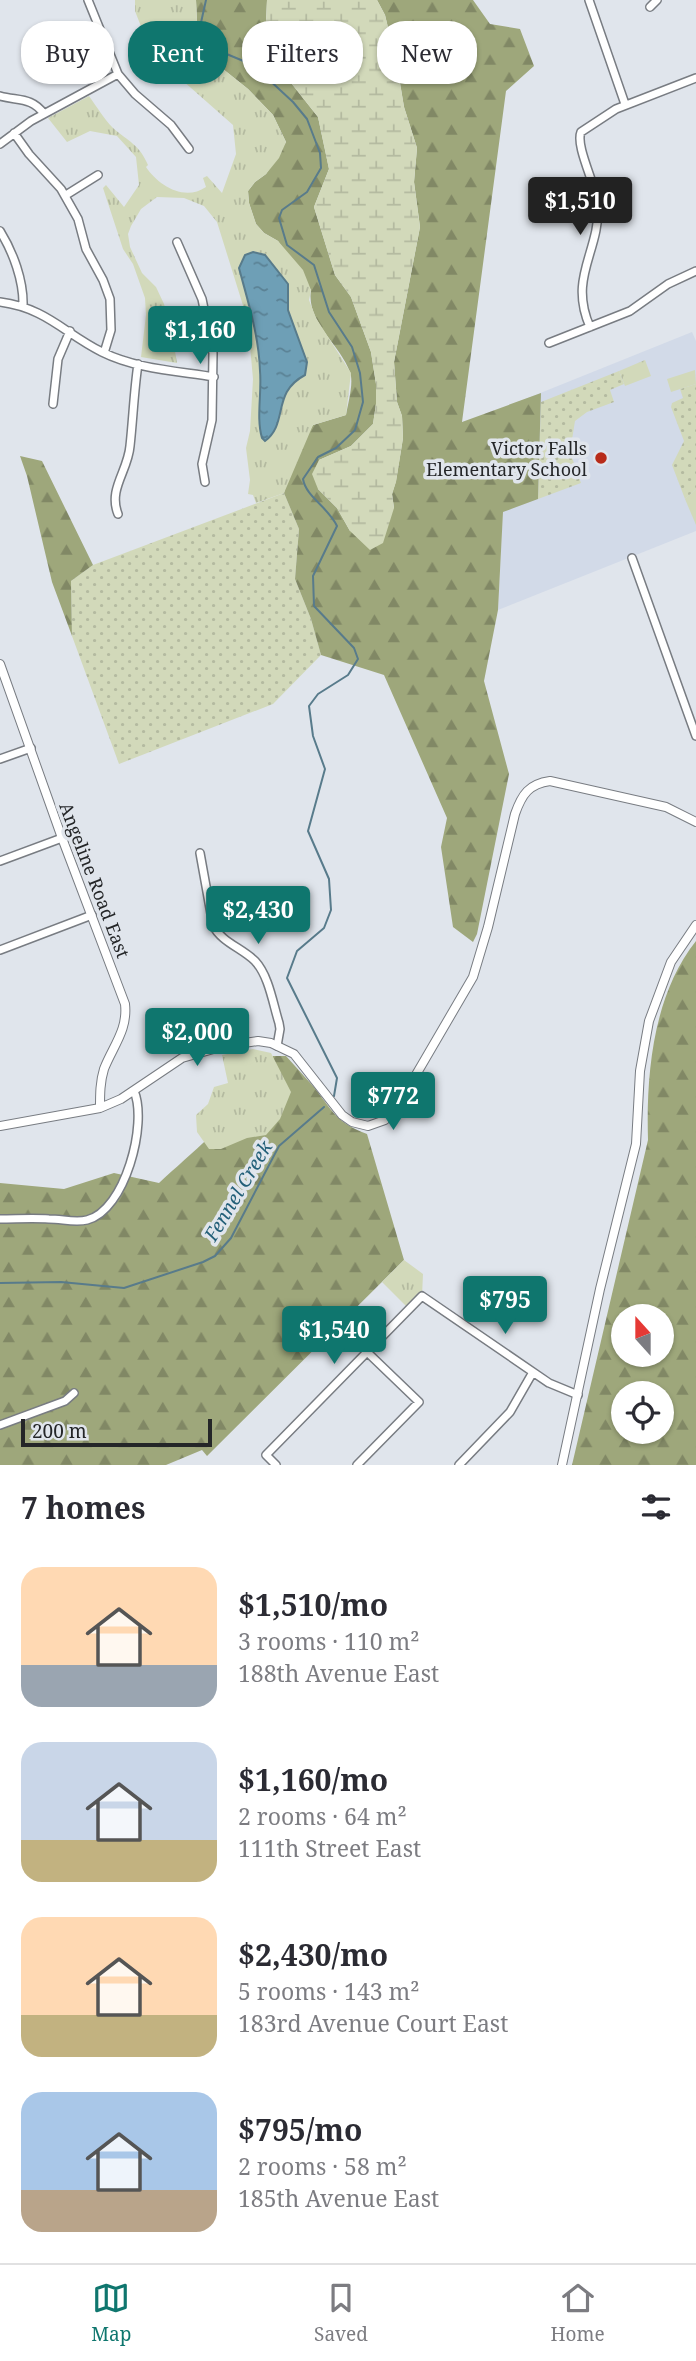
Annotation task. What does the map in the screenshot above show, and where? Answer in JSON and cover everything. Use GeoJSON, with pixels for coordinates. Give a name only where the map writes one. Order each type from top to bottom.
{"type":"FeatureCollection","features":[{"type":"Feature","properties":{"kind":"street"},"geometry":{"type":"LineString","coordinates":[[88,0],[118,74],[135,94],[171,125],[189,149]]}},
{"type":"Feature","properties":{"kind":"street"},"geometry":{"type":"LineString","coordinates":[[589,0],[625,104]]}},
{"type":"Feature","properties":{"kind":"street"},"geometry":{"type":"LineString","coordinates":[[650,7],[657,0]]}},
{"type":"Feature","properties":{"kind":"street"},"geometry":{"type":"LineString","coordinates":[[0,144],[44,114],[118,74]]}},
{"type":"Feature","properties":{"kind":"street"},"geometry":{"type":"LineString","coordinates":[[590,327],[584,312],[581,289],[596,230],[598,204],[579,137],[581,132],[625,104],[696,78]]}},
{"type":"Feature","properties":{"kind":"street"},"geometry":{"type":"LineString","coordinates":[[0,96],[28,100],[40,107],[44,114]]}},
{"type":"Feature","properties":{"kind":"street"},"geometry":{"type":"LineString","coordinates":[[13,133],[66,195],[78,219],[91,260],[110,299],[111,330],[104,353]]}},
{"type":"Feature","properties":{"kind":"street"},"geometry":{"type":"LineString","coordinates":[[66,195],[98,175]]}},
{"type":"Feature","properties":{"kind":"street"},"geometry":{"type":"LineString","coordinates":[[0,231],[12,255],[22,286],[23,307]]}},
{"type":"Feature","properties":{"kind":"street"},"geometry":{"type":"LineString","coordinates":[[177,242],[202,299],[211,336],[214,377],[212,420],[202,464],[205,482]]}},
{"type":"Feature","properties":{"kind":"street"},"geometry":{"type":"LineString","coordinates":[[549,343],[631,311],[668,284],[696,271]]}},
{"type":"Feature","properties":{"kind":"street"},"geometry":{"type":"LineString","coordinates":[[0,302],[23,307],[50,318],[104,353],[138,364],[214,377]]}},
{"type":"Feature","properties":{"kind":"street"},"geometry":{"type":"LineString","coordinates":[[53,404],[58,359],[70,331]]}},
{"type":"Feature","properties":{"kind":"street"},"geometry":{"type":"LineString","coordinates":[[118,514],[115,491],[129,453],[138,364]]}},
{"type":"Feature","properties":{"kind":"street"},"geometry":{"type":"LineString","coordinates":[[632,558],[696,736]]}},
{"type":"Feature","properties":{"kind":"street","name":"Angeline Road East"},"geometry":{"type":"LineString","coordinates":[[0,664],[4,689],[31,748],[126,1012],[123,1030],[100,1083],[100,1108]]}},
{"type":"Feature","properties":{"kind":"street"},"geometry":{"type":"LineString","coordinates":[[0,759],[31,748]]}},
{"type":"Feature","properties":{"kind":"street"},"geometry":{"type":"LineString","coordinates":[[0,1126],[100,1108],[134,1091],[189,1055],[250,1042],[265,1042],[290,1051],[345,1118],[362,1126],[378,1125],[385,1121],[403,1097],[473,977],[510,834],[520,800],[527,789],[550,781],[666,807],[696,822]]}},
{"type":"Feature","properties":{"kind":"street"},"geometry":{"type":"LineString","coordinates":[[0,861],[62,838]]}},
{"type":"Feature","properties":{"kind":"street"},"geometry":{"type":"LineString","coordinates":[[200,853],[215,929],[261,968],[279,1023],[277,1046]]}},
{"type":"Feature","properties":{"kind":"street"},"geometry":{"type":"LineString","coordinates":[[0,950],[92,915]]}},
{"type":"Feature","properties":{"kind":"street"},"geometry":{"type":"LineString","coordinates":[[562,1465],[600,1289],[636,1144],[640,1071],[649,1021],[671,962],[696,925]]}},
{"type":"Feature","properties":{"kind":"street"},"geometry":{"type":"LineString","coordinates":[[0,1219],[77,1221],[88,1220],[105,1211],[118,1194],[131,1157],[138,1111],[134,1091]]}},
{"type":"Feature","properties":{"kind":"street"},"geometry":{"type":"LineString","coordinates":[[276,1465],[266,1455],[422,1296],[550,1383],[579,1395]]}},
{"type":"Feature","properties":{"kind":"street"},"geometry":{"type":"LineString","coordinates":[[357,1465],[419,1402],[368,1352]]}},
{"type":"Feature","properties":{"kind":"street"},"geometry":{"type":"LineString","coordinates":[[459,1465],[510,1412],[533,1372]]}},
{"type":"Feature","properties":{"kind":"street"},"geometry":{"type":"LineString","coordinates":[[0,1425],[57,1404],[74,1393]]}},
{"type":"Feature","properties":{"kind":"shaded area","name":"Victor Falls Elementary School"},"geometry":{"type":"Polygon","coordinates":[[[692,332],[696,341],[696,531],[498,610],[508,406],[692,332]]]}},
{"type":"Feature","properties":{"kind":"green space"},"geometry":{"type":"Polygon","coordinates":[[[135,0],[196,0],[197,21],[139,21],[135,0]]]}},
{"type":"Feature","properties":{"kind":"green space"},"geometry":{"type":"Polygon","coordinates":[[[196,0],[267,0],[266,21],[242,21],[242,84],[292,84],[318,117],[329,169],[314,207],[335,275],[351,297],[371,352],[376,384],[373,424],[351,446],[319,460],[318,489],[337,508],[350,531],[394,508],[392,494],[403,438],[394,362],[420,227],[414,182],[417,148],[404,107],[400,84],[477,84],[477,21],[386,21],[377,0],[473,0],[490,24],[520,29],[534,66],[506,91],[462,422],[541,393],[538,499],[503,512],[498,610],[484,681],[509,774],[477,934],[473,942],[453,927],[441,847],[447,818],[384,675],[321,655],[311,619],[295,579],[299,529],[284,493],[292,460],[313,425],[346,415],[351,377],[345,362],[319,323],[311,302],[311,290],[278,241],[264,233],[256,224],[249,203],[248,191],[266,174],[286,142],[273,115],[228,73],[228,21],[197,21],[196,0]]]}},
{"type":"Feature","properties":{"kind":"green space"},"geometry":{"type":"Polygon","coordinates":[[[267,0],[377,0],[386,21],[377,21],[377,84],[400,84],[404,107],[417,148],[414,182],[420,227],[394,362],[403,438],[392,494],[394,508],[383,543],[370,550],[350,531],[337,508],[318,489],[312,474],[319,460],[351,446],[373,424],[376,384],[371,352],[351,297],[335,275],[314,207],[329,169],[318,117],[292,84],[363,84],[363,21],[266,21],[267,0]]]}},
{"type":"Feature","properties":{"kind":"green space"},"geometry":{"type":"Polygon","coordinates":[[[228,73],[273,115],[286,142],[279,158],[248,191],[249,203],[256,224],[264,233],[278,241],[303,270],[311,290],[309,300],[316,318],[351,373],[346,415],[313,425],[284,493],[256,503],[253,495],[248,494],[250,480],[246,448],[250,431],[253,379],[246,315],[217,222],[204,206],[184,198],[157,197],[141,209],[131,226],[128,234],[130,247],[142,273],[156,287],[164,304],[177,363],[141,357],[146,315],[145,298],[133,264],[123,249],[103,188],[106,185],[124,207],[139,185],[136,157],[117,136],[90,131],[67,142],[48,118],[89,96],[113,128],[137,148],[145,158],[148,165],[146,167],[157,180],[172,189],[189,193],[206,187],[203,178],[207,176],[222,193],[236,154],[233,125],[186,84],[228,84],[228,73]]]}},
{"type":"Feature","properties":{"kind":"green space"},"geometry":{"type":"Polygon","coordinates":[[[645,360],[651,376],[625,386],[619,371],[645,360]]]}},
{"type":"Feature","properties":{"kind":"green space"},"geometry":{"type":"Polygon","coordinates":[[[695,370],[696,384],[671,392],[667,379],[695,370]]]}},
{"type":"Feature","properties":{"kind":"green space"},"geometry":{"type":"Polygon","coordinates":[[[619,371],[624,384],[610,390],[614,402],[587,412],[575,421],[570,452],[581,483],[538,499],[541,402],[619,371]]]}},
{"type":"Feature","properties":{"kind":"green space"},"geometry":{"type":"Polygon","coordinates":[[[696,384],[696,489],[685,499],[672,465],[684,441],[671,407],[672,403],[683,398],[680,389],[696,384]]]}},
{"type":"Feature","properties":{"kind":"green space"},"geometry":{"type":"Polygon","coordinates":[[[20,456],[42,461],[93,565],[71,581],[72,636],[52,582],[20,456]]]}},
{"type":"Feature","properties":{"kind":"green space"},"geometry":{"type":"Polygon","coordinates":[[[696,489],[696,525],[685,499],[696,489]]]}},
{"type":"Feature","properties":{"kind":"green space"},"geometry":{"type":"Polygon","coordinates":[[[284,493],[299,529],[295,579],[311,619],[321,655],[273,704],[119,764],[72,636],[71,581],[93,565],[284,493]]]}},
{"type":"Feature","properties":{"kind":"green space"},"geometry":{"type":"Polygon","coordinates":[[[696,941],[696,1465],[572,1465],[648,1140],[651,1062],[661,1010],[670,986],[696,941]]]}},
{"type":"Feature","properties":{"kind":"green space"},"geometry":{"type":"Polygon","coordinates":[[[253,1049],[271,1053],[291,1092],[280,1119],[266,1135],[247,1138],[221,1149],[209,1149],[197,1132],[196,1115],[208,1104],[214,1087],[228,1083],[222,1055],[253,1049]]]}},
{"type":"Feature","properties":{"kind":"green space"},"geometry":{"type":"Polygon","coordinates":[[[273,1056],[286,1056],[336,1115],[348,1125],[367,1134],[404,1260],[207,1456],[202,1450],[166,1465],[0,1465],[0,1183],[64,1189],[114,1173],[159,1183],[237,1109],[263,1075],[273,1056]]]}},
{"type":"Feature","properties":{"kind":"green space"},"geometry":{"type":"Polygon","coordinates":[[[404,1260],[423,1274],[422,1296],[409,1309],[382,1282],[404,1260]]]}},
{"type":"Feature","properties":{"kind":"water"},"geometry":{"type":"Polygon","coordinates":[[[253,252],[265,255],[288,284],[288,310],[307,362],[305,375],[288,390],[277,426],[265,441],[259,422],[258,345],[239,268],[245,255],[253,252]]]}},
{"type":"Feature","properties":{"kind":"waterway","name":"Fennel Creek"},"geometry":{"type":"LineString","coordinates":[[206,0],[200,27],[205,45],[253,65],[293,102],[307,119],[320,153],[321,168],[307,192],[282,210],[279,218],[287,245],[314,265],[329,312],[352,347],[360,373],[363,402],[355,430],[336,448],[318,457],[303,479],[308,491],[337,526],[313,576],[314,606],[354,648],[358,659],[348,675],[318,694],[309,706],[313,736],[325,769],[308,831],[329,879],[331,910],[324,928],[297,951],[287,978],[337,1078],[334,1096]]}},
{"type":"Feature","properties":{"kind":"waterway","name":"Fennel Creek"},"geometry":{"type":"LineString","coordinates":[[0,1283],[61,1282],[124,1288],[215,1256],[231,1238],[279,1146],[324,1107]]}},
{"type":"Feature","properties":{"kind":"place","name":"Victor Falls Elementary School"},"geometry":{"type":"Point","coordinates":[601,458]}}]}
